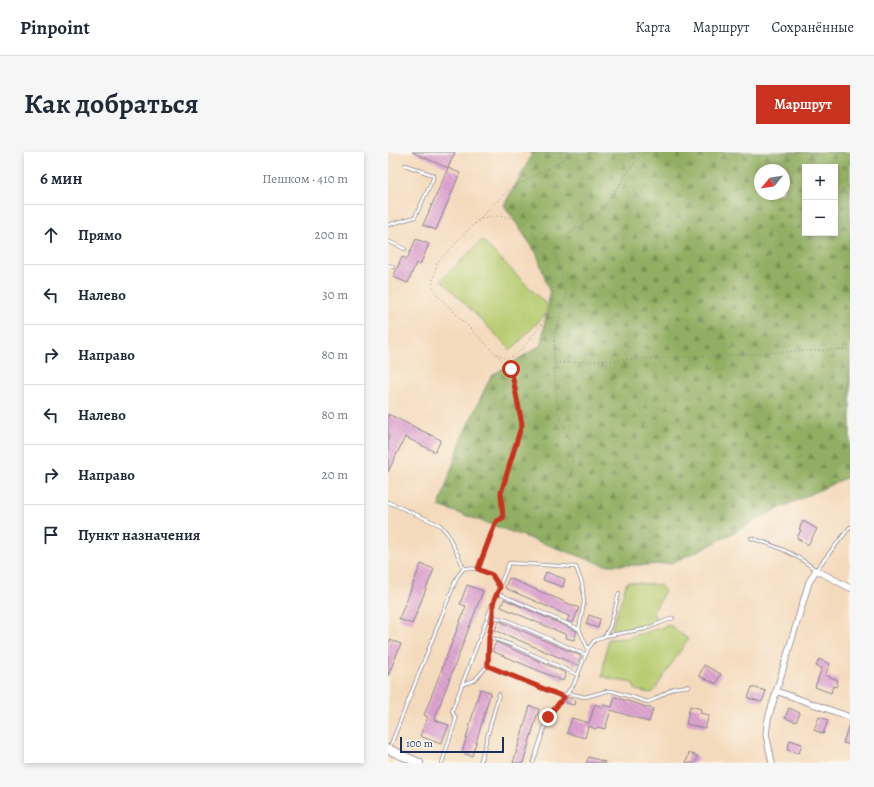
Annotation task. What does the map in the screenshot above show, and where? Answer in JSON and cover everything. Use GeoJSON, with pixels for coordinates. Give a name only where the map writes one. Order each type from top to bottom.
{"type":"FeatureCollection","features":[{"type":"Feature","properties":{"kind":"main road"},"geometry":{"type":"LineString","coordinates":[[388,749],[419,763]]}},
{"type":"Feature","properties":{"kind":"street"},"geometry":{"type":"LineString","coordinates":[[772,763],[766,734],[768,719],[809,582],[816,570],[850,588]]}},
{"type":"Feature","properties":{"kind":"street"},"geometry":{"type":"LineString","coordinates":[[776,691],[850,717]]}},
{"type":"Feature","properties":{"kind":"lane"},"geometry":{"type":"LineString","coordinates":[[388,224],[415,217],[433,179],[433,175],[405,165]]}},
{"type":"Feature","properties":{"kind":"lane"},"geometry":{"type":"LineString","coordinates":[[388,241],[406,249]]}},
{"type":"Feature","properties":{"kind":"lane"},"geometry":{"type":"LineString","coordinates":[[388,266],[393,267]]}},
{"type":"Feature","properties":{"kind":"lane"},"geometry":{"type":"LineString","coordinates":[[388,502],[440,525],[447,533],[464,568]]}},
{"type":"Feature","properties":{"kind":"lane"},"geometry":{"type":"LineString","coordinates":[[478,569],[496,521],[503,518]]}},
{"type":"Feature","properties":{"kind":"lane"},"geometry":{"type":"LineString","coordinates":[[751,538],[792,553],[816,570],[850,527]]}},
{"type":"Feature","properties":{"kind":"lane"},"geometry":{"type":"LineString","coordinates":[[442,763],[456,719],[452,711],[509,564],[576,567],[582,583],[584,602],[579,629],[588,649]]}},
{"type":"Feature","properties":{"kind":"lane"},"geometry":{"type":"LineString","coordinates":[[464,568],[478,569],[492,575],[500,587]]}},
{"type":"Feature","properties":{"kind":"lane"},"geometry":{"type":"LineString","coordinates":[[388,749],[457,577],[464,568]]}},
{"type":"Feature","properties":{"kind":"lane"},"geometry":{"type":"LineString","coordinates":[[497,593],[579,629]]}},
{"type":"Feature","properties":{"kind":"lane"},"geometry":{"type":"LineString","coordinates":[[605,636],[610,626],[619,593]]}},
{"type":"Feature","properties":{"kind":"lane"},"geometry":{"type":"LineString","coordinates":[[461,685],[475,680],[488,666],[489,637],[493,617],[493,603]]}},
{"type":"Feature","properties":{"kind":"lane"},"geometry":{"type":"LineString","coordinates":[[493,617],[507,620],[586,655]]}},
{"type":"Feature","properties":{"kind":"lane"},"geometry":{"type":"LineString","coordinates":[[534,763],[548,717],[574,684],[588,649],[594,641],[605,636],[645,629],[664,623],[673,618]]}},
{"type":"Feature","properties":{"kind":"lane"},"geometry":{"type":"LineString","coordinates":[[489,637],[512,645],[578,675]]}},
{"type":"Feature","properties":{"kind":"lane"},"geometry":{"type":"LineString","coordinates":[[488,666],[564,697]]}},
{"type":"Feature","properties":{"kind":"lane"},"geometry":{"type":"LineString","coordinates":[[567,692],[584,697],[612,691],[648,702],[655,700],[668,690],[689,686]]}},
{"type":"Feature","properties":{"kind":"lane"},"geometry":{"type":"LineString","coordinates":[[480,763],[499,694]]}},
{"type":"Feature","properties":{"kind":"lane"},"geometry":{"type":"LineString","coordinates":[[388,736],[393,738]]}},
{"type":"Feature","properties":{"kind":"path"},"geometry":{"type":"LineString","coordinates":[[560,152],[562,161]]}},
{"type":"Feature","properties":{"kind":"path"},"geometry":{"type":"LineString","coordinates":[[572,152],[562,161],[507,191],[437,263],[432,285],[438,296],[511,369],[522,424],[501,493],[503,518],[508,525],[522,530],[538,521],[555,506],[572,470],[573,448],[558,412],[554,363],[555,333],[566,295],[556,254],[560,240],[601,212],[633,164],[646,152]]}},
{"type":"Feature","properties":{"kind":"path"},"geometry":{"type":"LineString","coordinates":[[472,226],[482,218],[488,217],[517,219],[524,223],[532,231],[543,254],[552,283],[554,295],[551,308],[546,318],[531,338],[517,354],[507,359],[495,352]]}},
{"type":"Feature","properties":{"kind":"path"},"geometry":{"type":"LineString","coordinates":[[554,363],[850,349]]}},
{"type":"Feature","properties":{"kind":"green space"},"geometry":{"type":"Polygon","coordinates":[[[529,152],[850,152],[850,476],[769,513],[709,546],[671,563],[649,565],[604,565],[439,506],[463,435],[491,376],[541,345],[550,294],[537,254],[504,205],[532,155],[529,152]]]}},
{"type":"Feature","properties":{"kind":"green space"},"geometry":{"type":"Polygon","coordinates":[[[482,240],[551,309],[511,350],[441,280],[482,240]]]}},
{"type":"Feature","properties":{"kind":"green space"},"geometry":{"type":"Polygon","coordinates":[[[627,582],[660,585],[665,591],[653,613],[657,622],[638,628],[614,630],[612,628],[627,582]]]}},
{"type":"Feature","properties":{"kind":"green space"},"geometry":{"type":"Polygon","coordinates":[[[670,625],[688,639],[654,691],[651,693],[635,690],[633,683],[614,680],[602,676],[608,639],[626,638],[670,625]]]}},
{"type":"Feature","properties":{"kind":"building"},"geometry":{"type":"Polygon","coordinates":[[[412,152],[455,152],[448,168],[412,152]]]}},
{"type":"Feature","properties":{"kind":"building"},"geometry":{"type":"Polygon","coordinates":[[[448,168],[460,173],[436,230],[423,225],[448,168]]]}},
{"type":"Feature","properties":{"kind":"building"},"geometry":{"type":"Polygon","coordinates":[[[416,239],[429,244],[420,265],[416,263],[408,283],[393,277],[402,257],[407,259],[416,239]]]}},
{"type":"Feature","properties":{"kind":"building"},"geometry":{"type":"Polygon","coordinates":[[[388,414],[441,440],[435,452],[405,437],[388,472],[388,414]]]}},
{"type":"Feature","properties":{"kind":"building"},"geometry":{"type":"Polygon","coordinates":[[[803,521],[817,529],[808,545],[797,538],[803,521]]]}},
{"type":"Feature","properties":{"kind":"building"},"geometry":{"type":"Polygon","coordinates":[[[421,564],[434,569],[412,624],[399,619],[421,564]]]}},
{"type":"Feature","properties":{"kind":"building"},"geometry":{"type":"Polygon","coordinates":[[[546,572],[565,579],[563,587],[543,580],[546,572]]]}},
{"type":"Feature","properties":{"kind":"building"},"geometry":{"type":"Polygon","coordinates":[[[509,578],[579,608],[573,623],[567,621],[569,616],[505,588],[509,578]]]}},
{"type":"Feature","properties":{"kind":"building"},"geometry":{"type":"Polygon","coordinates":[[[467,585],[483,591],[434,720],[449,725],[441,744],[420,736],[428,717],[424,715],[466,606],[460,604],[467,585]]]}},
{"type":"Feature","properties":{"kind":"building"},"geometry":{"type":"Polygon","coordinates":[[[504,599],[577,631],[574,640],[566,638],[567,635],[501,607],[504,599]]]}},
{"type":"Feature","properties":{"kind":"building"},"geometry":{"type":"Polygon","coordinates":[[[589,615],[600,619],[598,628],[586,624],[589,615]]]}},
{"type":"Feature","properties":{"kind":"building"},"geometry":{"type":"Polygon","coordinates":[[[499,621],[581,656],[577,665],[495,630],[499,621]]]}},
{"type":"Feature","properties":{"kind":"building"},"geometry":{"type":"Polygon","coordinates":[[[390,640],[401,644],[388,676],[388,645],[390,640]]]}},
{"type":"Feature","properties":{"kind":"building"},"geometry":{"type":"Polygon","coordinates":[[[496,642],[566,673],[563,681],[492,651],[496,642]]]}},
{"type":"Feature","properties":{"kind":"building"},"geometry":{"type":"Polygon","coordinates":[[[819,659],[830,664],[825,675],[838,680],[836,687],[833,686],[831,693],[815,687],[822,668],[816,666],[819,659]]]}},
{"type":"Feature","properties":{"kind":"building"},"geometry":{"type":"Polygon","coordinates":[[[704,665],[721,674],[716,684],[699,676],[704,665]]]}},
{"type":"Feature","properties":{"kind":"building"},"geometry":{"type":"Polygon","coordinates":[[[752,687],[766,691],[762,702],[748,698],[752,687]]]}},
{"type":"Feature","properties":{"kind":"building"},"geometry":{"type":"Polygon","coordinates":[[[480,689],[491,692],[472,756],[462,753],[480,689]]]}},
{"type":"Feature","properties":{"kind":"building"},"geometry":{"type":"Polygon","coordinates":[[[567,697],[575,700],[574,705],[565,703],[567,697]]]}},
{"type":"Feature","properties":{"kind":"building"},"geometry":{"type":"Polygon","coordinates":[[[615,697],[653,709],[649,722],[611,710],[605,729],[597,727],[596,729],[588,726],[585,738],[567,733],[572,718],[589,723],[595,704],[603,707],[604,705],[612,707],[615,697]]]}},
{"type":"Feature","properties":{"kind":"building"},"geometry":{"type":"Polygon","coordinates":[[[530,706],[539,709],[523,763],[513,763],[530,706]]]}},
{"type":"Feature","properties":{"kind":"building"},"geometry":{"type":"Polygon","coordinates":[[[690,706],[701,709],[700,713],[709,715],[705,728],[686,724],[690,706]]]}},
{"type":"Feature","properties":{"kind":"building"},"geometry":{"type":"Polygon","coordinates":[[[789,708],[800,713],[796,722],[785,718],[789,708]]]}},
{"type":"Feature","properties":{"kind":"building"},"geometry":{"type":"Polygon","coordinates":[[[819,717],[828,720],[823,734],[814,730],[819,717]]]}},
{"type":"Feature","properties":{"kind":"building"},"geometry":{"type":"Polygon","coordinates":[[[850,724],[850,745],[843,743],[850,724]]]}},
{"type":"Feature","properties":{"kind":"building"},"geometry":{"type":"Polygon","coordinates":[[[790,740],[802,744],[799,753],[787,750],[790,740]]]}},
{"type":"Feature","properties":{"kind":"building"},"geometry":{"type":"Polygon","coordinates":[[[689,753],[698,756],[696,763],[686,763],[689,753]]]}},
{"type":"Feature","properties":{"kind":"building"},"geometry":{"type":"Polygon","coordinates":[[[589,757],[605,762],[605,763],[586,763],[589,757]]]}},
{"type":"Feature","properties":{"kind":"route"},"geometry":{"type":"LineString","coordinates":[[511,369],[522,424],[501,493],[503,518],[496,521],[478,569],[492,575],[500,587],[493,603],[493,617],[489,637],[488,666],[564,697],[548,717]]}}]}
